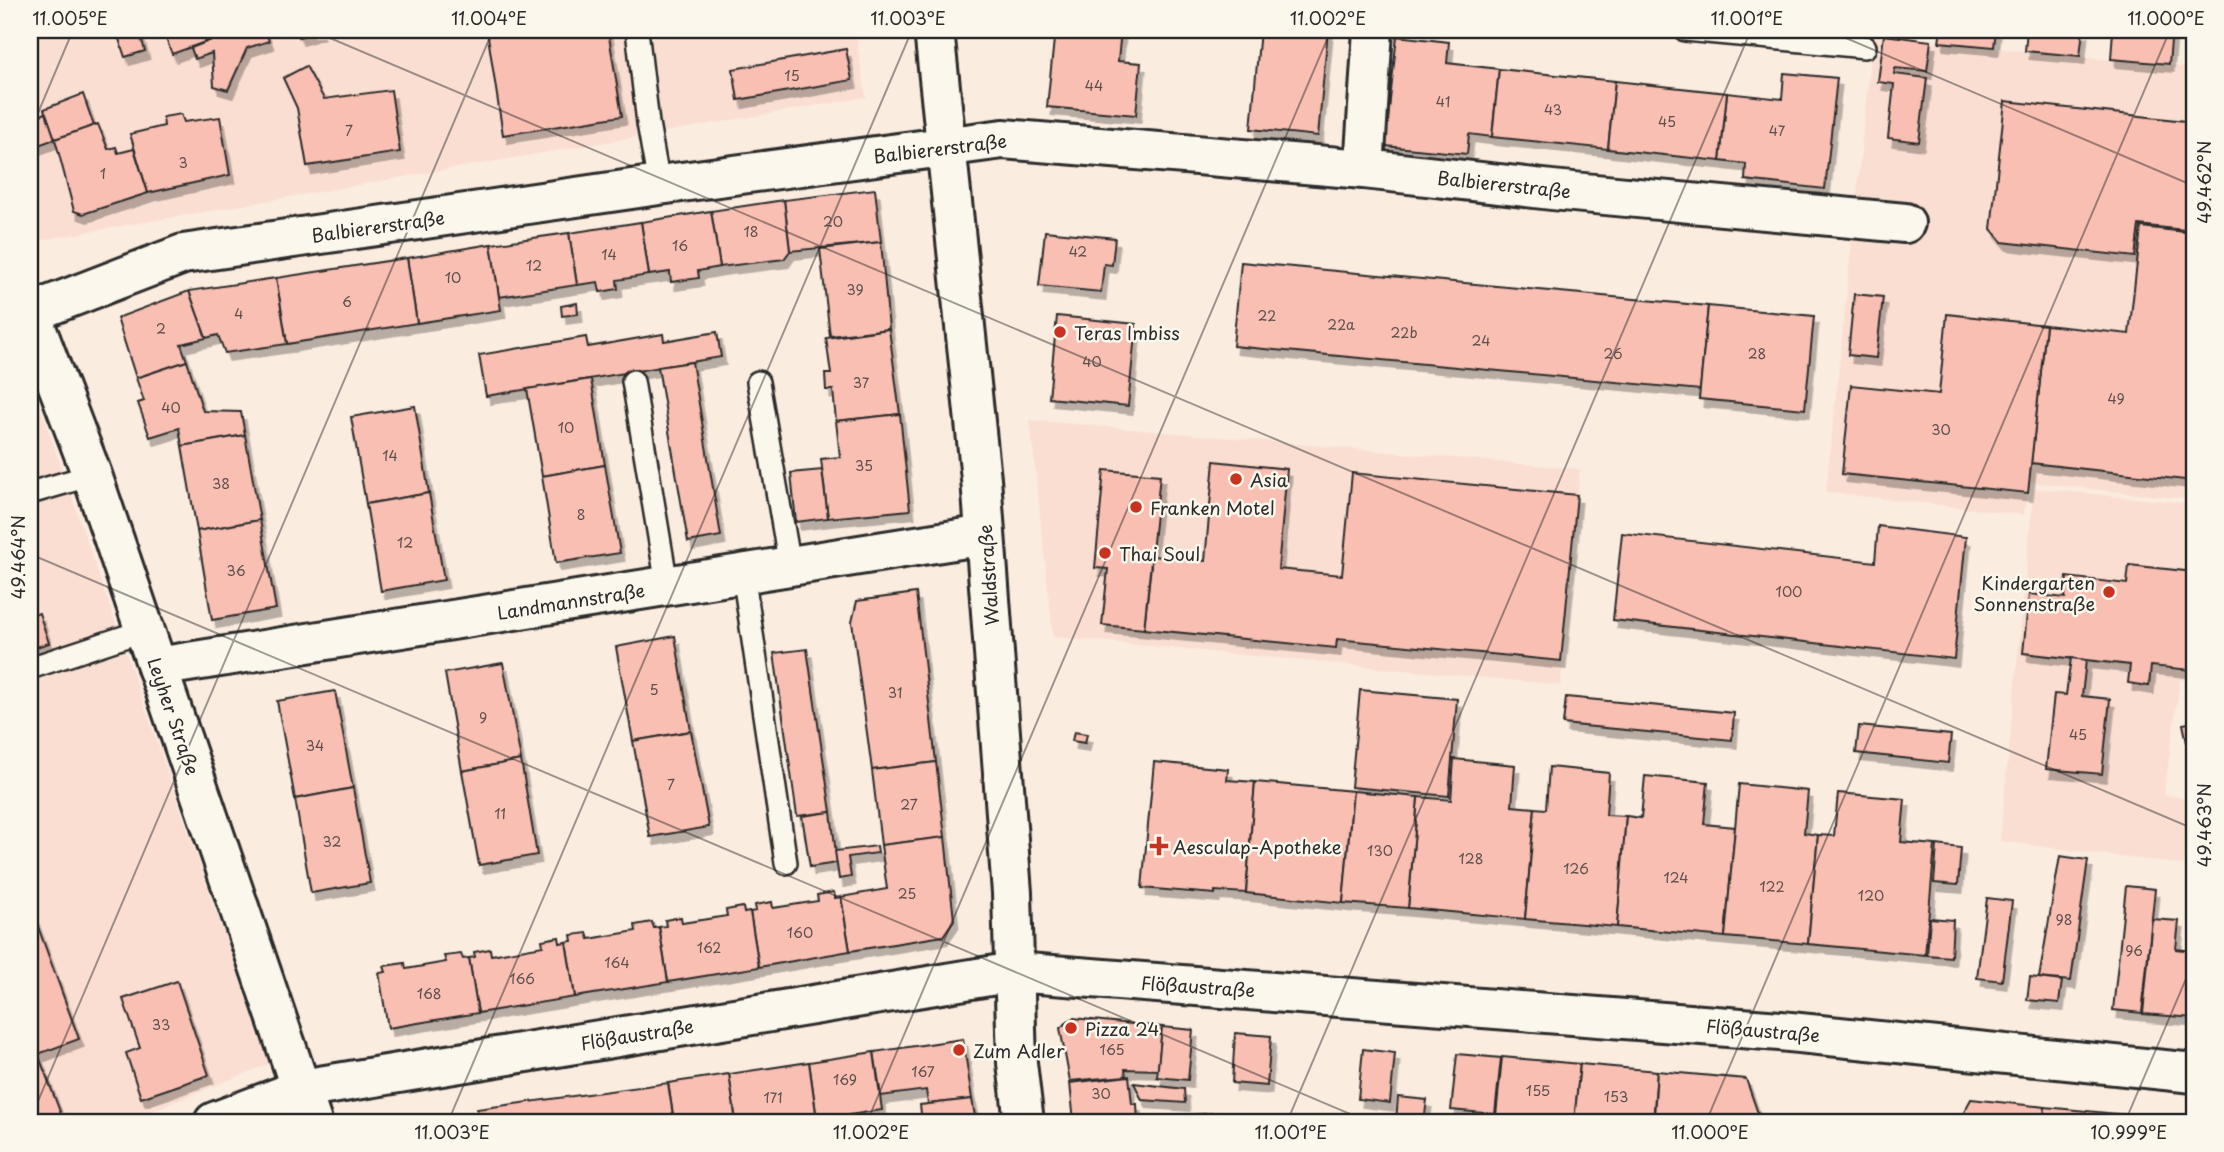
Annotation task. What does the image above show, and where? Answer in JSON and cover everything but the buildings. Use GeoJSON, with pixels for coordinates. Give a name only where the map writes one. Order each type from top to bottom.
{"type":"FeatureCollection","features":[{"type":"Feature","properties":{"kind":"street","name":"Waldstraße"},"geometry":{"type":"LineString","coordinates":[[934,30],[981,480],[1013,913],[1017,1063],[1024,1122]]}},
{"type":"Feature","properties":{"kind":"street"},"geometry":{"type":"LineString","coordinates":[[1364,169],[1373,30]]}},
{"type":"Feature","properties":{"kind":"street","name":"Balbiererstraße"},"geometry":{"type":"LineString","coordinates":[[30,312],[183,254],[659,185],[1003,139],[1364,169],[1552,190],[1905,223]]}},
{"type":"Feature","properties":{"kind":"street","name":"Leyher Straße"},"geometry":{"type":"LineString","coordinates":[[30,312],[92,475],[306,1106]]}},
{"type":"Feature","properties":{"kind":"street","name":"Landmannstraße"},"geometry":{"type":"LineString","coordinates":[[157,667],[985,535]]}},
{"type":"Feature","properties":{"kind":"street","name":"Flößaustraße"},"geometry":{"type":"LineString","coordinates":[[214,1122],[1014,972],[1780,1031],[2194,1073]]}},
{"type":"Feature","properties":{"kind":"lane"},"geometry":{"type":"LineString","coordinates":[[637,30],[648,123],[659,185]]}},
{"type":"Feature","properties":{"kind":"lane"},"geometry":{"type":"LineString","coordinates":[[1685,30],[1865,47]]}},
{"type":"Feature","properties":{"kind":"lane"},"geometry":{"type":"LineString","coordinates":[[633,381],[667,585]]}},
{"type":"Feature","properties":{"kind":"lane"},"geometry":{"type":"LineString","coordinates":[[758,382],[790,566]]}},
{"type":"Feature","properties":{"kind":"lane"},"geometry":{"type":"LineString","coordinates":[[30,493],[92,475]]}},
{"type":"Feature","properties":{"kind":"lane"},"geometry":{"type":"LineString","coordinates":[[743,573],[786,863]]}},
{"type":"Feature","properties":{"kind":"lane"},"geometry":{"type":"LineString","coordinates":[[30,668],[145,629]]}},
{"type":"Feature","properties":{"kind":"shaded area"},"geometry":{"type":"Polygon","coordinates":[[[30,30],[855,30],[866,97],[30,242],[30,30]]]}},
{"type":"Feature","properties":{"kind":"shaded area"},"geometry":{"type":"Polygon","coordinates":[[[1873,36],[2194,68],[2194,500],[2028,482],[2024,515],[1826,492],[1873,36]]]}},
{"type":"Feature","properties":{"kind":"shaded area"},"geometry":{"type":"Polygon","coordinates":[[[30,377],[269,1064],[125,1122],[30,1122],[30,377]]]}},
{"type":"Feature","properties":{"kind":"shaded area"},"geometry":{"type":"Polygon","coordinates":[[[1030,420],[1580,469],[1561,685],[1053,637],[1030,420]]]}},
{"type":"Feature","properties":{"kind":"shaded area","name":"Kindergarten Sonnenstraße"},"geometry":{"type":"Polygon","coordinates":[[[2034,488],[2194,504],[2194,681],[2180,680],[2164,795],[2192,799],[2184,865],[2000,841],[2034,488]]]}},
{"type":"Feature","properties":{"kind":"place","name":"Teras Imbiss"},"geometry":{"type":"Point","coordinates":[1060,332]}},
{"type":"Feature","properties":{"kind":"place","name":"Asia"},"geometry":{"type":"Point","coordinates":[1236,479]}},
{"type":"Feature","properties":{"kind":"place","name":"Franken Motel"},"geometry":{"type":"Point","coordinates":[1136,507]}},
{"type":"Feature","properties":{"kind":"place","name":"Thai Soul"},"geometry":{"type":"Point","coordinates":[1105,553]}},
{"type":"Feature","properties":{"kind":"place","name":"Kindergarten Sonnenstraße"},"geometry":{"type":"Point","coordinates":[2109,592]}},
{"type":"Feature","properties":{"kind":"place","name":"Aesculap-Apotheke"},"geometry":{"type":"Point","coordinates":[1159,846]}},
{"type":"Feature","properties":{"kind":"place","name":"Pizza 24"},"geometry":{"type":"Point","coordinates":[1071,1028]}},
{"type":"Feature","properties":{"kind":"place","name":"Zum Adler"},"geometry":{"type":"Point","coordinates":[959,1050]}}]}
